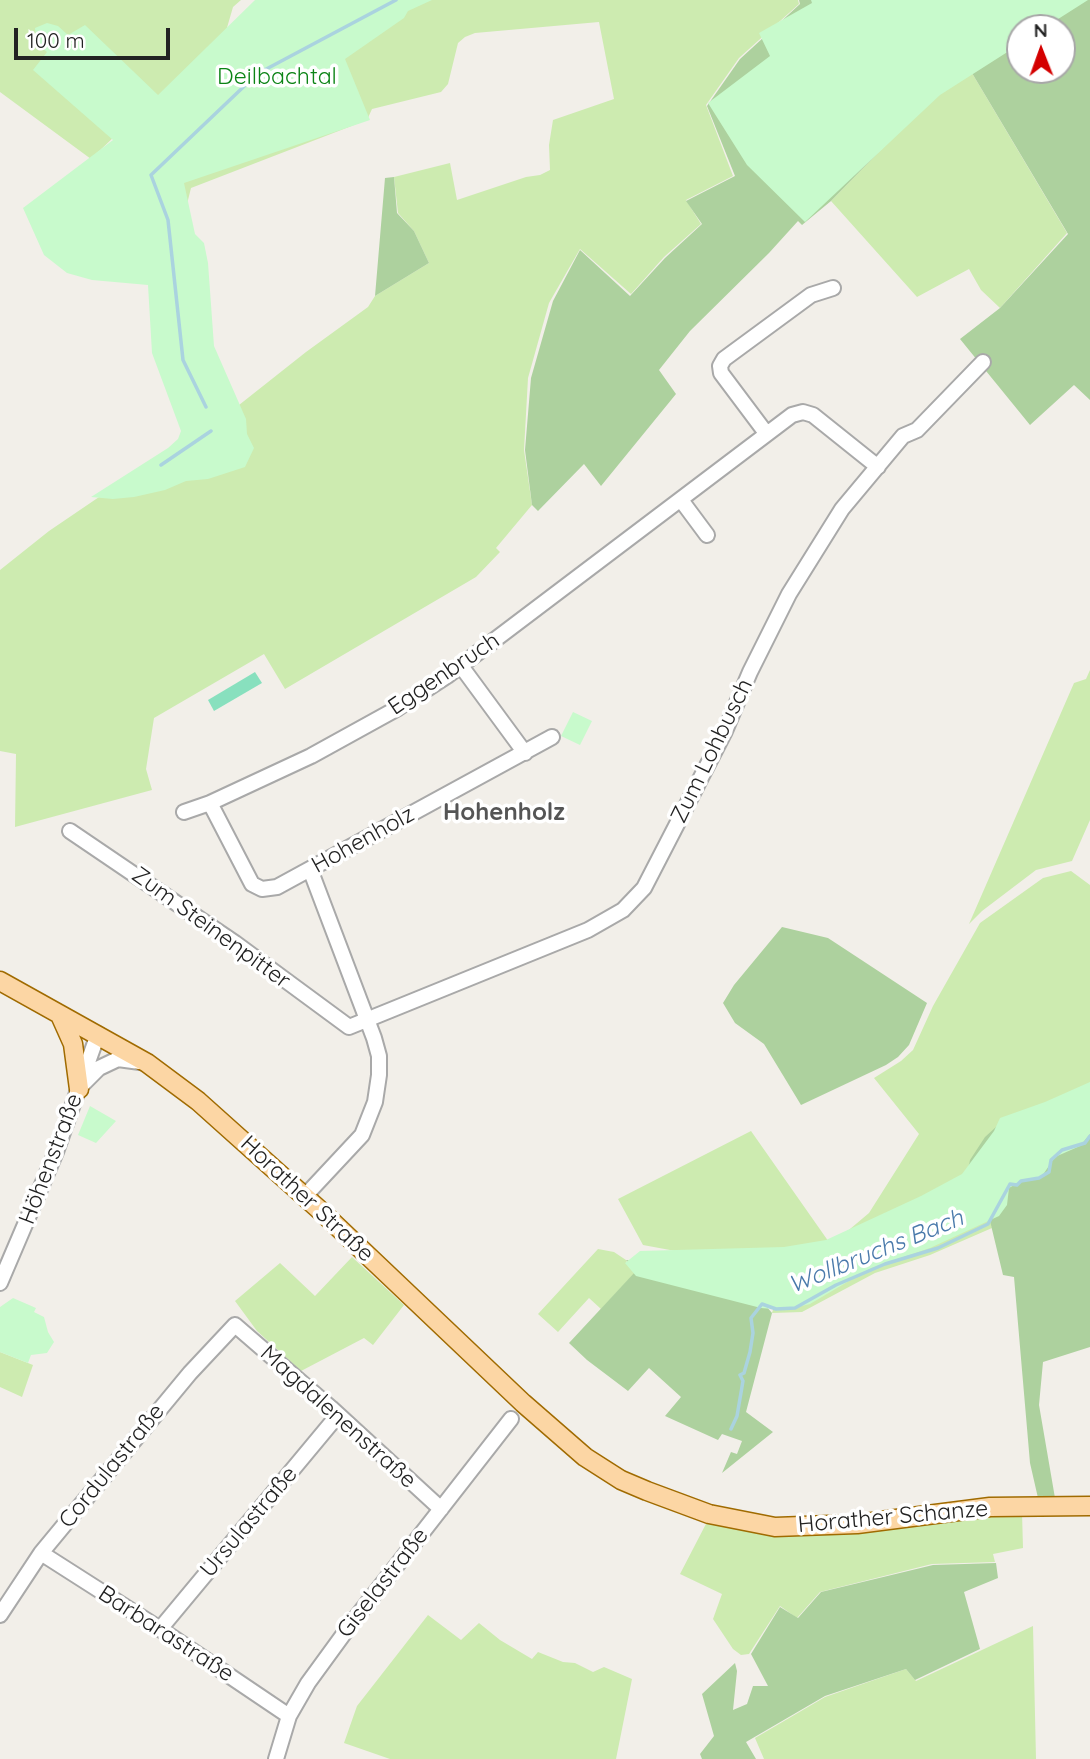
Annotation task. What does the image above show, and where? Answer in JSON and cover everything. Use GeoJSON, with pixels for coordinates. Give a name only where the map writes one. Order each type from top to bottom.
{"type":"FeatureCollection","features":[{"type":"Feature","properties":{"kind":"main road","name":"Horather Straße"},"geometry":{"type":"LineString","coordinates":[[0,981],[148,1063],[198,1101],[305,1196],[503,1384],[585,1457]]}},
{"type":"Feature","properties":{"kind":"main road"},"geometry":{"type":"LineString","coordinates":[[60,1015],[73,1044],[79,1089]]}},
{"type":"Feature","properties":{"kind":"main road","name":"Horather Schanze"},"geometry":{"type":"LineString","coordinates":[[585,1457],[621,1480],[647,1492],[709,1514],[775,1527],[857,1524],[990,1507],[1090,1506]]}},
{"type":"Feature","properties":{"kind":"street"},"geometry":{"type":"LineString","coordinates":[[766,433],[721,373],[720,366],[724,359],[811,295],[833,288]]}},
{"type":"Feature","properties":{"kind":"street","name":"Zum Lohbusch"},"geometry":{"type":"LineString","coordinates":[[349,1027],[588,930],[632,903],[644,888],[725,731],[750,672],[789,594],[842,509],[903,436],[917,430],[983,362]]}},
{"type":"Feature","properties":{"kind":"street","name":"Eggenbruch"},"geometry":{"type":"LineString","coordinates":[[184,812],[210,803],[344,738],[398,708],[461,666],[792,415],[803,412],[813,415],[878,467]]}},
{"type":"Feature","properties":{"kind":"street"},"geometry":{"type":"LineString","coordinates":[[681,500],[707,535]]}},
{"type":"Feature","properties":{"kind":"street"},"geometry":{"type":"LineString","coordinates":[[461,666],[524,753]]}},
{"type":"Feature","properties":{"kind":"street","name":"Hohenholz"},"geometry":{"type":"LineString","coordinates":[[210,803],[252,884],[262,889],[277,887],[552,737]]}},
{"type":"Feature","properties":{"kind":"street","name":"Zum Steinenpitter"},"geometry":{"type":"LineString","coordinates":[[70,831],[213,928],[349,1027]]}},
{"type":"Feature","properties":{"kind":"street"},"geometry":{"type":"LineString","coordinates":[[305,1196],[362,1135],[369,1122],[379,1075],[379,1056],[310,869]]}},
{"type":"Feature","properties":{"kind":"street","name":"Höhenstraße"},"geometry":{"type":"LineString","coordinates":[[0,1283],[32,1212],[98,1034]]}},
{"type":"Feature","properties":{"kind":"street"},"geometry":{"type":"LineString","coordinates":[[79,1089],[99,1068],[118,1059],[148,1063]]}},
{"type":"Feature","properties":{"kind":"street","name":"Magdalenenstraße"},"geometry":{"type":"LineString","coordinates":[[235,1325],[441,1509]]}},
{"type":"Feature","properties":{"kind":"street","name":"Cordulastraße"},"geometry":{"type":"LineString","coordinates":[[0,1615],[41,1553],[190,1373],[235,1325]]}},
{"type":"Feature","properties":{"kind":"street","name":"Ursulastraße"},"geometry":{"type":"LineString","coordinates":[[160,1629],[338,1415]]}},
{"type":"Feature","properties":{"kind":"street","name":"Giselastraße"},"geometry":{"type":"LineString","coordinates":[[276,1759],[289,1716],[308,1683],[511,1419]]}},
{"type":"Feature","properties":{"kind":"street","name":"Barbarastraße"},"geometry":{"type":"LineString","coordinates":[[41,1553],[289,1716]]}},
{"type":"Feature","properties":{"kind":"green space"},"geometry":{"type":"Polygon","coordinates":[[[0,0],[241,0],[233,7],[220,52],[144,108],[91,159],[0,92],[0,0]]]}},
{"type":"Feature","properties":{"kind":"green space","name":"Deilbachtal"},"geometry":{"type":"Polygon","coordinates":[[[255,0],[432,0],[408,11],[404,18],[345,59],[370,120],[184,183],[195,234],[204,243],[208,263],[214,346],[246,419],[247,434],[254,448],[245,467],[134,497],[91,497],[168,448],[178,439],[181,431],[152,353],[148,285],[92,280],[67,273],[44,255],[23,208],[113,140],[33,70],[47,52],[37,44],[35,28],[47,23],[58,26],[68,35],[85,25],[158,95],[255,0]]]}},
{"type":"Feature","properties":{"kind":"green space"},"geometry":{"type":"Polygon","coordinates":[[[353,0],[798,0],[799,4],[739,58],[706,105],[733,176],[686,200],[701,224],[664,257],[631,294],[580,249],[549,303],[528,378],[524,450],[532,505],[496,548],[500,552],[476,577],[285,689],[264,654],[154,718],[146,769],[152,790],[15,827],[16,754],[0,751],[0,570],[49,531],[130,476],[215,424],[368,307],[375,296],[429,263],[414,231],[398,213],[394,177],[450,163],[457,200],[526,177],[540,175],[550,170],[549,145],[553,120],[614,99],[599,22],[475,33],[458,43],[448,84],[441,92],[372,109],[367,120],[191,188],[185,212],[154,210],[353,0]]]}},
{"type":"Feature","properties":{"kind":"green space"},"geometry":{"type":"Polygon","coordinates":[[[799,0],[1090,0],[1090,400],[1074,385],[1030,425],[960,339],[1000,308],[1068,234],[966,63],[831,201],[802,225],[798,221],[690,331],[659,370],[676,394],[601,486],[584,464],[538,511],[532,505],[525,450],[531,378],[553,301],[580,250],[630,296],[665,258],[702,224],[686,201],[735,176],[707,106],[740,59],[800,4],[799,0]]]}},
{"type":"Feature","properties":{"kind":"green space"},"geometry":{"type":"Polygon","coordinates":[[[811,0],[1088,0],[1066,14],[1006,14],[1006,53],[940,95],[805,222],[747,165],[708,103],[770,56],[759,33],[812,3],[811,0]]]}},
{"type":"Feature","properties":{"kind":"green space"},"geometry":{"type":"Polygon","coordinates":[[[966,63],[1067,233],[1000,308],[981,290],[969,269],[917,297],[831,201],[966,63]]]}},
{"type":"Feature","properties":{"kind":"green space"},"geometry":{"type":"Polygon","coordinates":[[[394,177],[397,213],[414,231],[429,263],[375,296],[385,178],[394,177]]]}},
{"type":"Feature","properties":{"kind":"green space"},"geometry":{"type":"Polygon","coordinates":[[[1090,670],[1090,820],[1072,861],[1036,870],[969,924],[1074,683],[1086,679],[1090,670]]]}},
{"type":"Feature","properties":{"kind":"green space"},"geometry":{"type":"Polygon","coordinates":[[[255,672],[262,683],[214,711],[208,700],[255,672]]]}},
{"type":"Feature","properties":{"kind":"green space"},"geometry":{"type":"Polygon","coordinates":[[[573,712],[592,721],[580,745],[561,736],[573,712]]]}},
{"type":"Feature","properties":{"kind":"green space"},"geometry":{"type":"Polygon","coordinates":[[[1071,871],[1090,885],[1090,1116],[984,1196],[992,1228],[930,1255],[875,1273],[802,1312],[772,1313],[776,1299],[751,1265],[643,1245],[618,1199],[751,1131],[831,1245],[869,1213],[919,1134],[874,1078],[913,1050],[933,1006],[980,923],[1043,878],[1071,871]]]}},
{"type":"Feature","properties":{"kind":"green space"},"geometry":{"type":"Polygon","coordinates":[[[782,927],[828,938],[927,1003],[909,1045],[898,1057],[801,1105],[764,1044],[735,1023],[723,1003],[734,985],[782,927]]]}},
{"type":"Feature","properties":{"kind":"green space"},"geometry":{"type":"Polygon","coordinates":[[[1090,1082],[1090,1134],[1080,1146],[1055,1157],[1040,1179],[1023,1180],[1009,1188],[1007,1205],[999,1216],[930,1248],[871,1268],[810,1304],[785,1310],[761,1308],[636,1276],[625,1263],[640,1251],[784,1247],[826,1240],[962,1174],[994,1131],[1000,1118],[1090,1082]]]}},
{"type":"Feature","properties":{"kind":"green space"},"geometry":{"type":"Polygon","coordinates":[[[90,1106],[116,1121],[96,1143],[78,1135],[90,1106]]]}},
{"type":"Feature","properties":{"kind":"green space"},"geometry":{"type":"Polygon","coordinates":[[[1090,1116],[1090,1347],[1043,1362],[1039,1405],[1055,1498],[1038,1498],[1030,1463],[1014,1277],[1003,1275],[984,1196],[965,1183],[970,1160],[985,1137],[1007,1117],[1090,1116]]]}},
{"type":"Feature","properties":{"kind":"green space"},"geometry":{"type":"Polygon","coordinates":[[[598,1249],[614,1252],[626,1260],[629,1267],[636,1272],[601,1309],[589,1298],[558,1332],[538,1314],[598,1249]]]}},
{"type":"Feature","properties":{"kind":"green space"},"geometry":{"type":"Polygon","coordinates":[[[352,1257],[404,1305],[373,1345],[364,1338],[301,1371],[257,1331],[235,1301],[280,1263],[315,1296],[352,1257]]]}},
{"type":"Feature","properties":{"kind":"green space"},"geometry":{"type":"Polygon","coordinates":[[[626,1260],[668,1264],[761,1300],[772,1313],[746,1412],[773,1432],[722,1473],[731,1452],[737,1454],[742,1441],[722,1434],[718,1440],[665,1416],[681,1397],[649,1368],[628,1391],[569,1343],[635,1272],[626,1260]]]}},
{"type":"Feature","properties":{"kind":"green space"},"geometry":{"type":"Polygon","coordinates":[[[13,1298],[36,1308],[34,1312],[44,1317],[54,1342],[47,1353],[31,1355],[28,1363],[0,1352],[0,1307],[13,1298]]]}},
{"type":"Feature","properties":{"kind":"green space"},"geometry":{"type":"Polygon","coordinates":[[[0,1352],[33,1365],[22,1397],[0,1387],[0,1352]]]}},
{"type":"Feature","properties":{"kind":"green space"},"geometry":{"type":"Polygon","coordinates":[[[1022,1512],[1023,1548],[993,1554],[995,1562],[932,1564],[820,1592],[797,1618],[780,1606],[749,1654],[741,1655],[733,1649],[713,1619],[722,1594],[680,1574],[708,1520],[735,1525],[1022,1512]]]}},
{"type":"Feature","properties":{"kind":"green space"},"geometry":{"type":"Polygon","coordinates":[[[996,1563],[998,1578],[964,1592],[980,1649],[915,1680],[906,1669],[825,1696],[746,1742],[756,1759],[702,1759],[700,1754],[714,1736],[702,1694],[735,1663],[737,1671],[733,1710],[747,1704],[753,1686],[768,1686],[751,1654],[780,1607],[798,1618],[821,1592],[933,1565],[996,1563]]]}},
{"type":"Feature","properties":{"kind":"green space"},"geometry":{"type":"Polygon","coordinates":[[[428,1615],[461,1640],[479,1623],[500,1640],[532,1659],[538,1652],[563,1662],[575,1663],[593,1672],[604,1667],[632,1679],[616,1759],[390,1759],[344,1743],[357,1706],[428,1615]]]}},
{"type":"Feature","properties":{"kind":"green space"},"geometry":{"type":"Polygon","coordinates":[[[1033,1626],[1036,1759],[764,1759],[755,1738],[825,1697],[906,1669],[916,1681],[1033,1626]]]}},
{"type":"Feature","properties":{"kind":"waterway"},"geometry":{"type":"LineString","coordinates":[[206,407],[183,360],[168,220],[151,175],[257,74],[396,0]]}},
{"type":"Feature","properties":{"kind":"waterway"},"geometry":{"type":"LineString","coordinates":[[161,465],[211,431]]}},
{"type":"Feature","properties":{"kind":"waterway","name":"Wollbruchs Bach"},"geometry":{"type":"LineString","coordinates":[[731,1429],[737,1416],[743,1381],[740,1375],[744,1373],[750,1352],[753,1333],[751,1318],[762,1304],[776,1309],[795,1308],[836,1285],[885,1264],[938,1248],[988,1224],[1010,1184],[1017,1185],[1021,1181],[1039,1178],[1049,1172],[1051,1160],[1062,1150],[1085,1143],[1090,1136]]}},
{"type":"Feature","properties":{"kind":"district","name":"Hohenholz"},"geometry":{"type":"Point","coordinates":[504,813]}}]}
